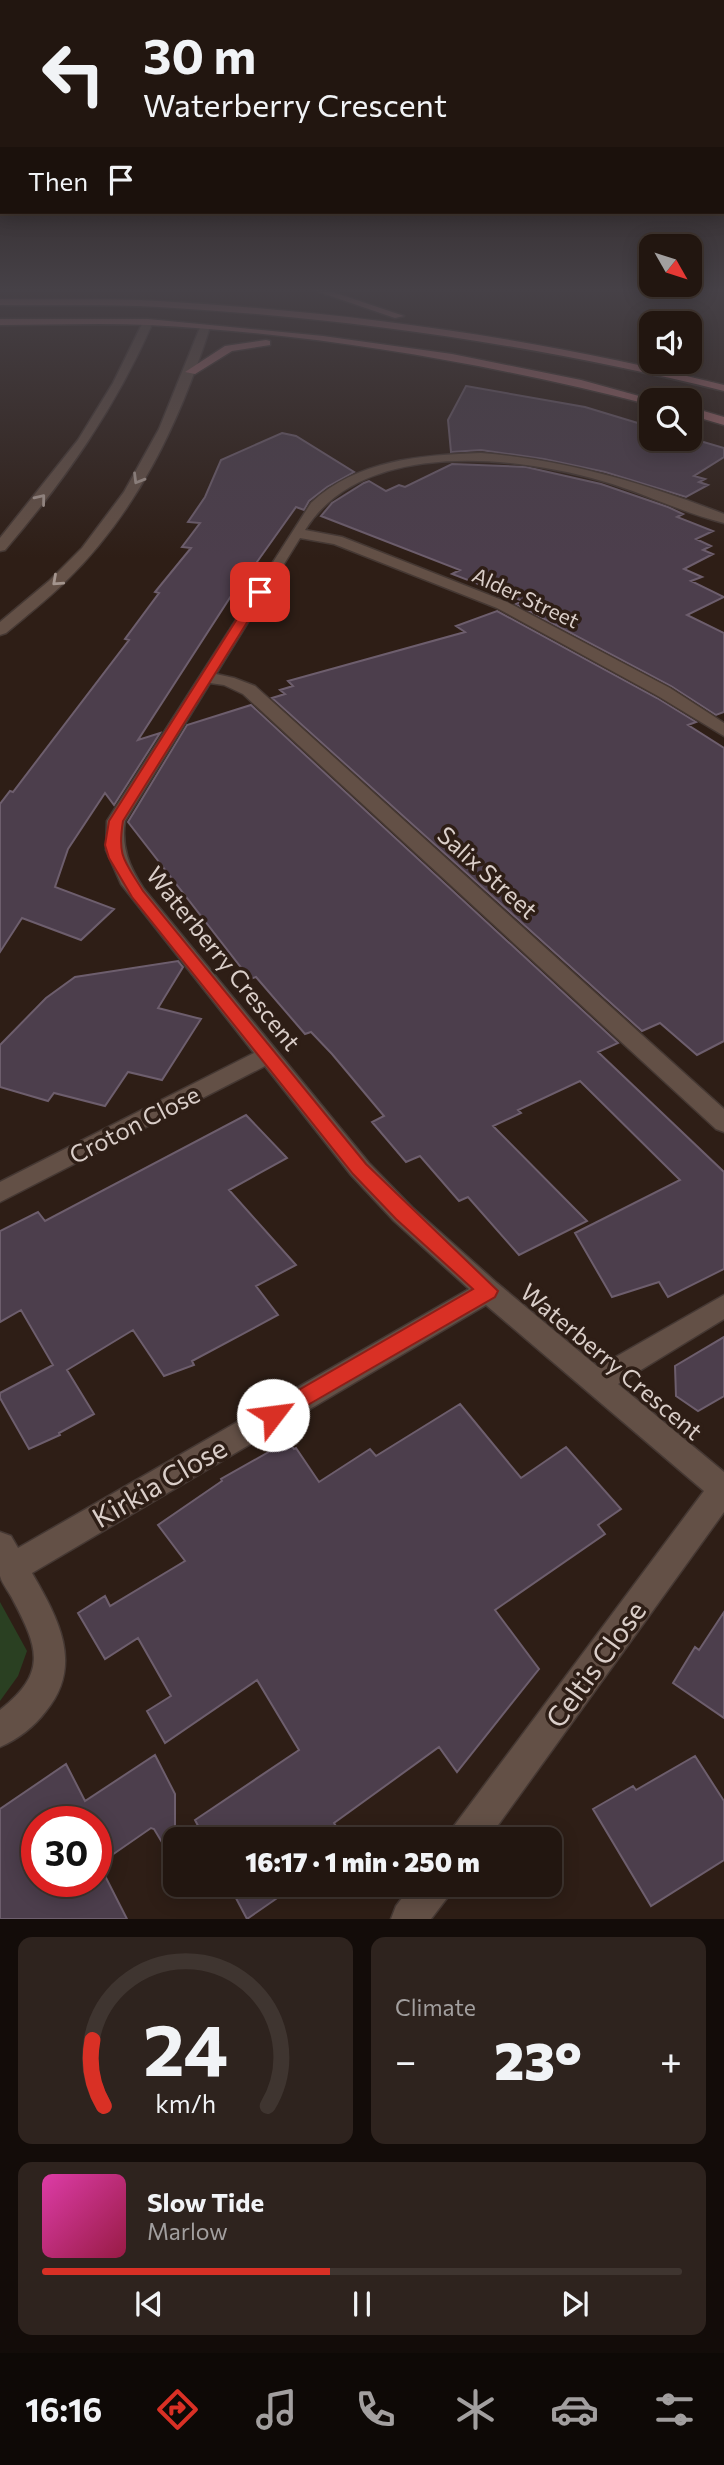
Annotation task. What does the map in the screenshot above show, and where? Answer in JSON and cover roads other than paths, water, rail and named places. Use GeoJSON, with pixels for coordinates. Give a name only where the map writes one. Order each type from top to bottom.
{"type":"FeatureCollection","features":[{"type":"Feature","properties":{"kind":"main road"},"geometry":{"type":"LineString","coordinates":[[559,380],[639,398]]}},
{"type":"Feature","properties":{"kind":"main road"},"geometry":{"type":"LineString","coordinates":[[685,380],[724,388]]}},
{"type":"Feature","properties":{"kind":"main road"},"geometry":{"type":"LineString","coordinates":[[702,415],[724,421]]}},
{"type":"Feature","properties":{"kind":"street"},"geometry":{"type":"LineString","coordinates":[[0,547],[43,497],[87,435],[120,380]]}},
{"type":"Feature","properties":{"kind":"street"},"geometry":{"type":"LineString","coordinates":[[0,630],[62,577],[114,517],[156,448],[188,380]]}},
{"type":"Feature","properties":{"kind":"street","name":"Waterberry Crescent"},"geometry":{"type":"LineString","coordinates":[[723,1489],[488,1291],[403,1214],[360,1169],[137,893],[125,876],[112,845],[116,821],[317,502],[352,479],[402,464],[451,458],[522,460],[557,466],[657,495],[724,519]]}},
{"type":"Feature","properties":{"kind":"street","name":"Alder Street"},"geometry":{"type":"LineString","coordinates":[[297,533],[337,540],[502,605],[664,692],[724,731]]}},
{"type":"Feature","properties":{"kind":"street","name":"Salix Street"},"geometry":{"type":"LineString","coordinates":[[207,678],[239,684],[249,690],[724,1123]]}},
{"type":"Feature","properties":{"kind":"street","name":"Croton Close"},"geometry":{"type":"LineString","coordinates":[[0,1193],[268,1055]]}},
{"type":"Feature","properties":{"kind":"street","name":"Kirkia Close"},"geometry":{"type":"LineString","coordinates":[[0,1730],[15,1720],[38,1696],[51,1669],[45,1635],[6,1557],[488,1291]]}},
{"type":"Feature","properties":{"kind":"street"},"geometry":{"type":"LineString","coordinates":[[598,1382],[724,1306]]}},
{"type":"Feature","properties":{"kind":"street","name":"Celtis Close"},"geometry":{"type":"LineString","coordinates":[[476,1827],[723,1489]]}},
{"type":"Feature","properties":{"kind":"street"},"geometry":{"type":"LineString","coordinates":[[409,1919],[425,1897]]}}]}
